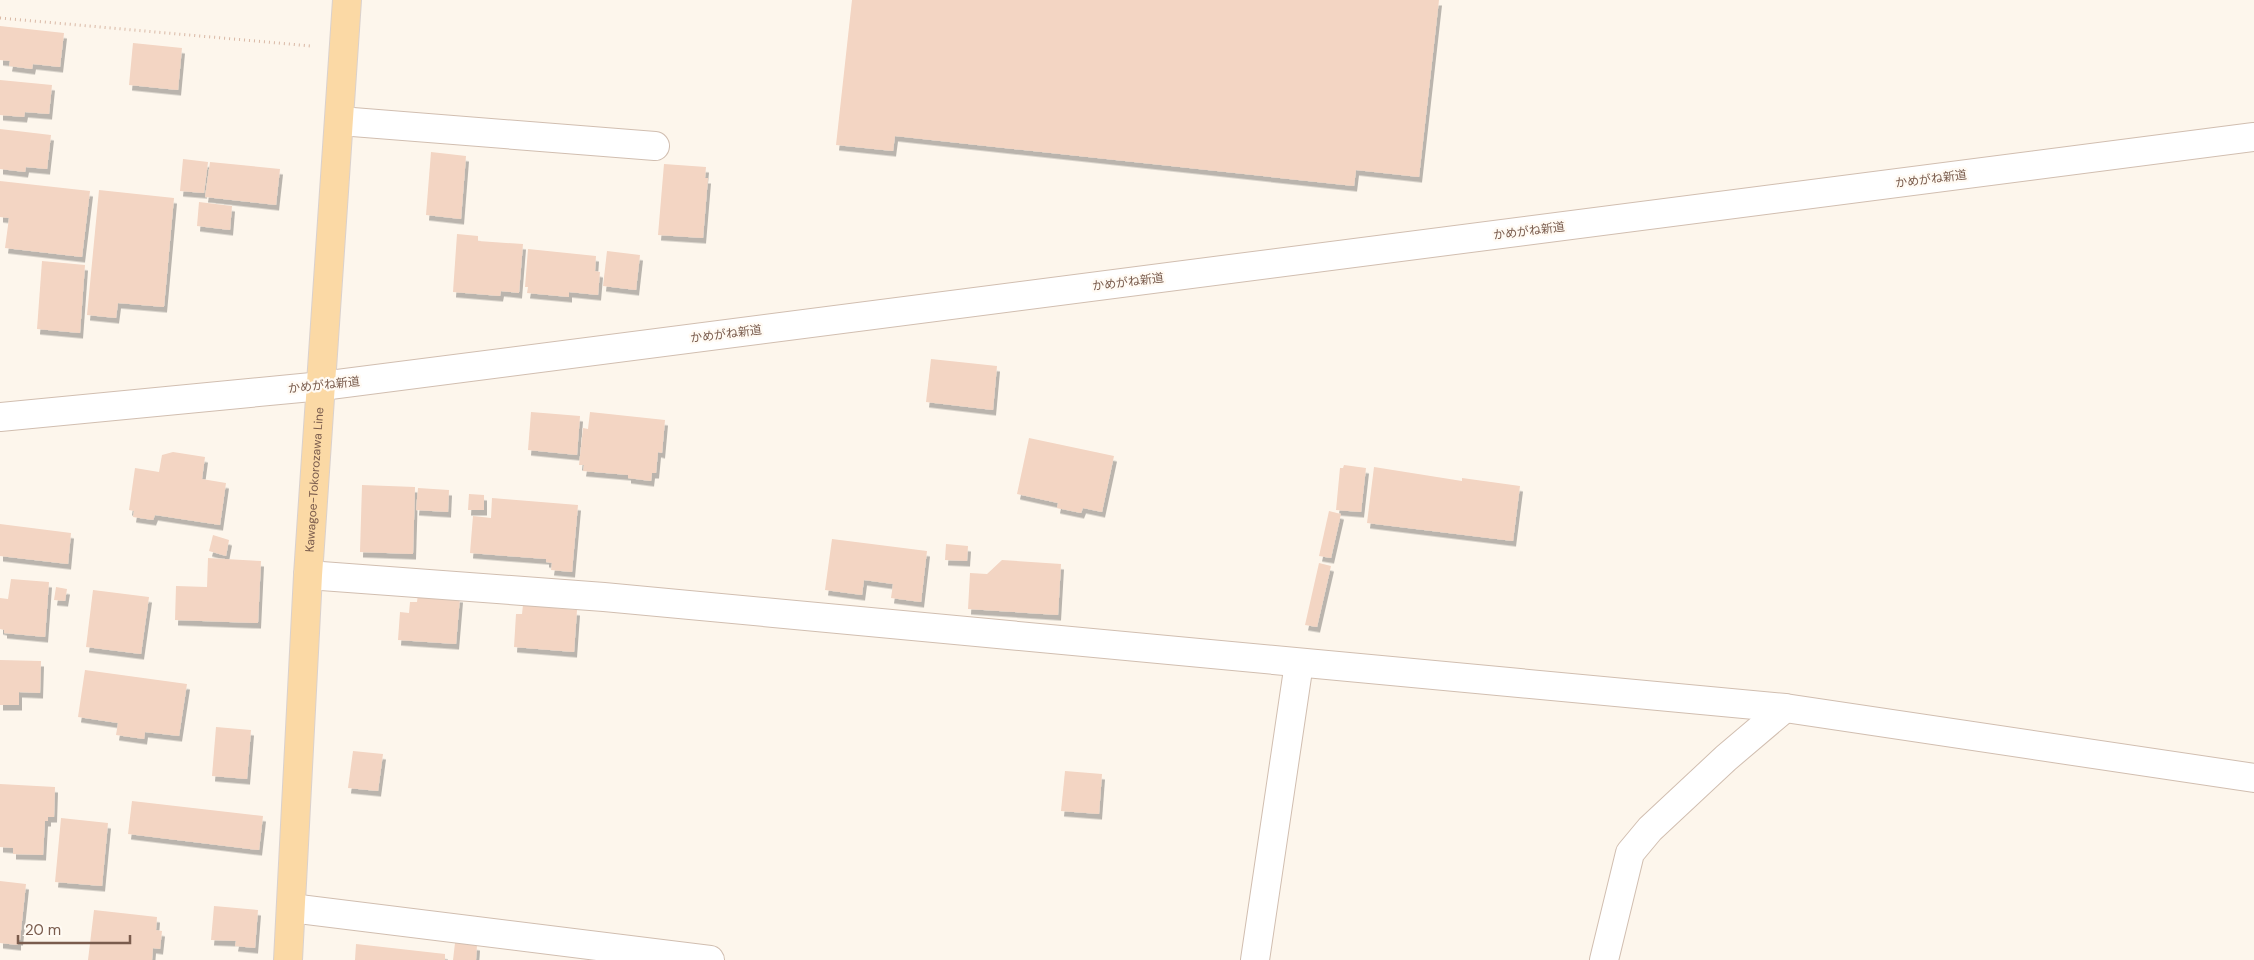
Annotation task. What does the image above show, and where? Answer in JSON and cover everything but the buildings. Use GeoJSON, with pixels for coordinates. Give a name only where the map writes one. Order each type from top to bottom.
{"type":"FeatureCollection","features":[{"type":"Feature","properties":{"kind":"main road","name":"Kawagoe-Tokorozawa Line"},"geometry":{"type":"LineString","coordinates":[[288,960],[308,576],[347,0]]}},
{"type":"Feature","properties":{"kind":"street"},"geometry":{"type":"LineString","coordinates":[[340,121],[655,146]]}},
{"type":"Feature","properties":{"kind":"street","name":"かめがね新道"},"geometry":{"type":"LineString","coordinates":[[0,417],[322,386],[2254,137]]}},
{"type":"Feature","properties":{"kind":"street"},"geometry":{"type":"LineString","coordinates":[[308,576],[604,597],[1785,708],[2254,778]]}},
{"type":"Feature","properties":{"kind":"street"},"geometry":{"type":"LineString","coordinates":[[1255,960],[1299,663]]}},
{"type":"Feature","properties":{"kind":"street"},"geometry":{"type":"LineString","coordinates":[[1604,960],[1630,853],[1650,829],[1726,758],[1785,708]]}},
{"type":"Feature","properties":{"kind":"street"},"geometry":{"type":"LineString","coordinates":[[291,908],[710,960]]}},
{"type":"Feature","properties":{"kind":"path"},"geometry":{"type":"LineString","coordinates":[[0,18],[344,49]]}}]}
